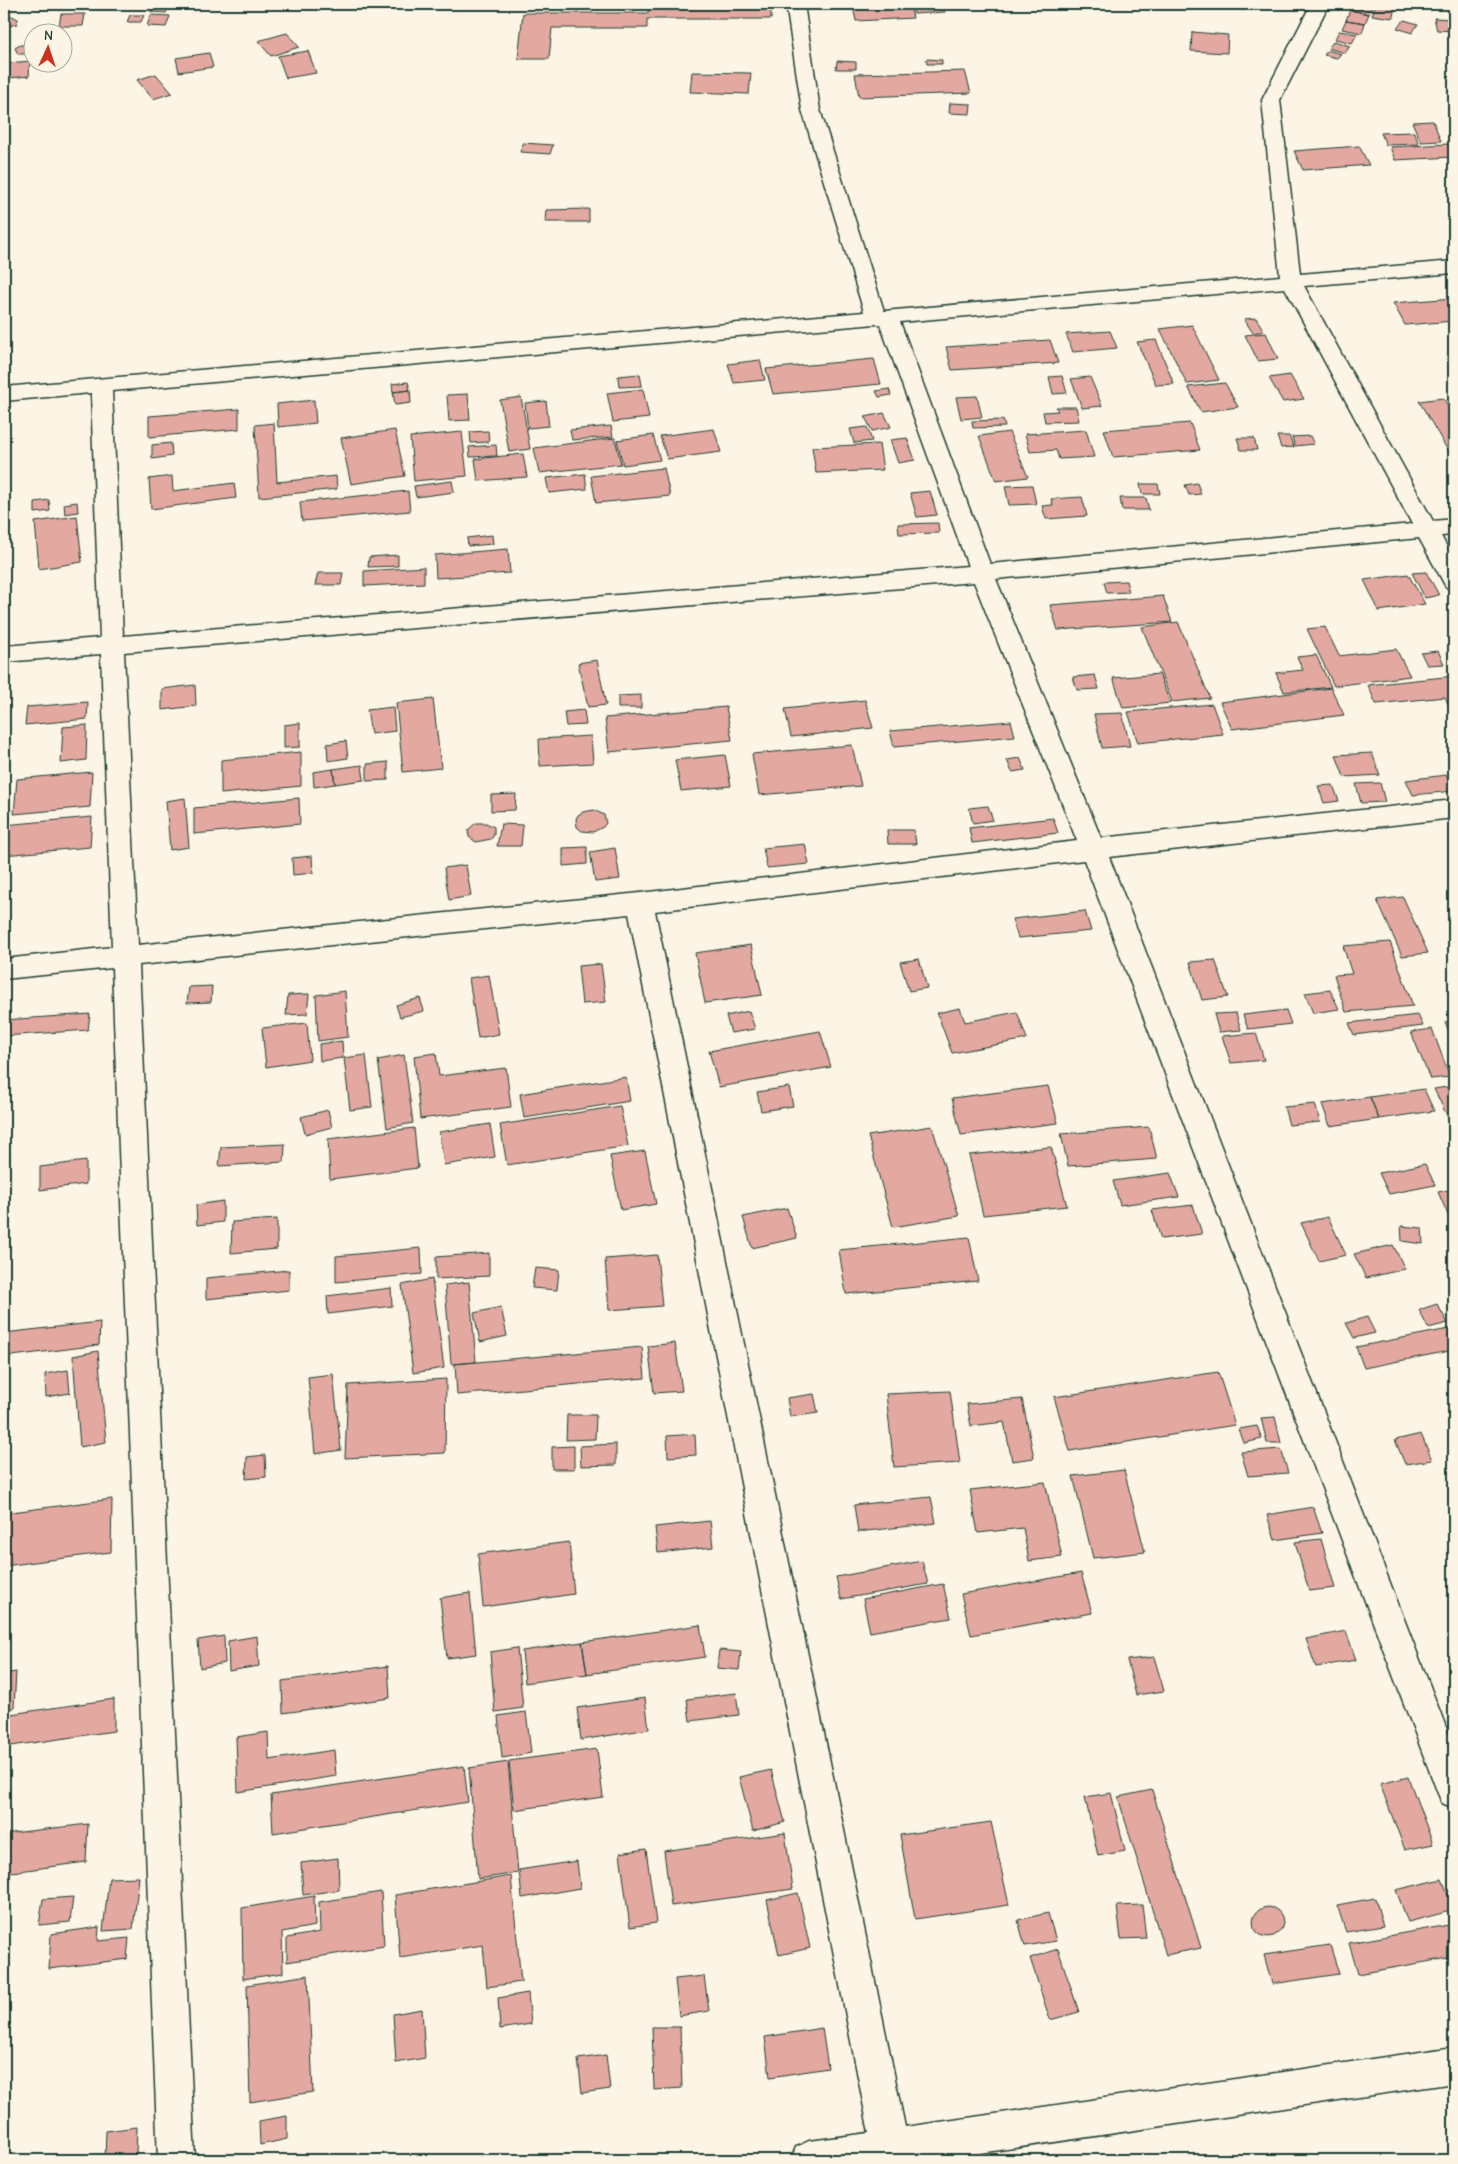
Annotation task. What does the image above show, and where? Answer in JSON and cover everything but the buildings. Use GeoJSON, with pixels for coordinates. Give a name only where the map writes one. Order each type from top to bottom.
{"type":"FeatureCollection","features":[{"type":"Feature","properties":{"kind":"street"},"geometry":{"type":"LineString","coordinates":[[794,4],[811,110],[882,317],[982,574],[1093,849],[1454,1790]]}},
{"type":"Feature","properties":{"kind":"street"},"geometry":{"type":"LineString","coordinates":[[1320,4],[1271,100],[1291,280],[1454,581]]}},
{"type":"Feature","properties":{"kind":"street"},"geometry":{"type":"LineString","coordinates":[[4,394],[1454,267]]}},
{"type":"Feature","properties":{"kind":"street"},"geometry":{"type":"LineString","coordinates":[[102,385],[176,2160]]}},
{"type":"Feature","properties":{"kind":"street"},"geometry":{"type":"LineString","coordinates":[[4,654],[982,574],[1454,527]]}},
{"type":"Feature","properties":{"kind":"street"},"geometry":{"type":"LineString","coordinates":[[4,969],[640,903],[1093,849],[1454,809]]}},
{"type":"Feature","properties":{"kind":"street"},"geometry":{"type":"LineString","coordinates":[[640,903],[892,2154]]}},
{"type":"Feature","properties":{"kind":"street"},"geometry":{"type":"LineString","coordinates":[[809,2160],[892,2154],[1454,2065]]}}]}
